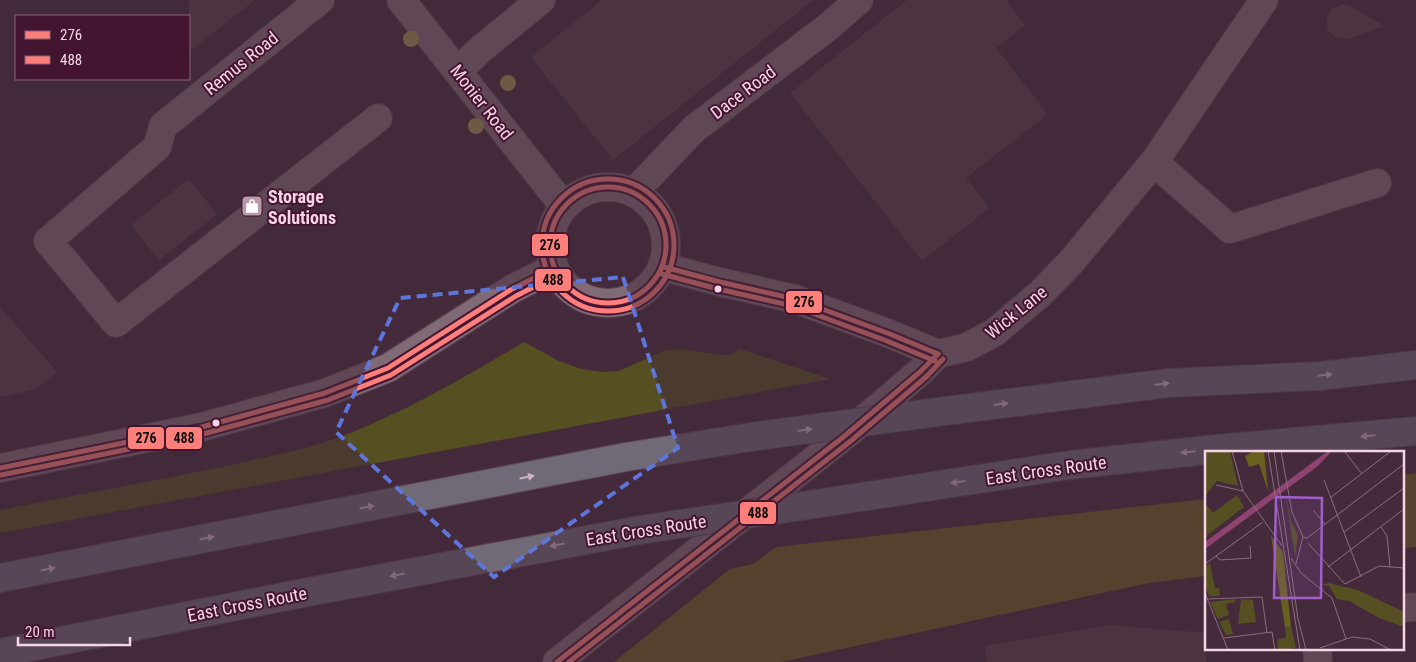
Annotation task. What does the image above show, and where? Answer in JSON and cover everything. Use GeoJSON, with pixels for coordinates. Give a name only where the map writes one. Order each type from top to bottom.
{"type":"FeatureCollection","features":[{"type":"Feature","properties":{"kind":"highway"},"geometry":{"type":"LineString","coordinates":[[0,578],[607,461],[757,436],[1169,383],[1320,376],[1416,365]]}},
{"type":"Feature","properties":{"kind":"highway","name":"East Cross Route"},"geometry":{"type":"LineString","coordinates":[[0,653],[303,593],[640,530],[1070,465],[1216,449],[1416,431]]}},
{"type":"Feature","properties":{"kind":"street","name":"Remus Road"},"geometry":{"type":"LineString","coordinates":[[320,0],[163,126],[157,147],[48,241],[116,323],[378,118]]}},
{"type":"Feature","properties":{"kind":"street","name":"Monier Road"},"geometry":{"type":"LineString","coordinates":[[401,0],[563,205]]}},
{"type":"Feature","properties":{"kind":"street"},"geometry":{"type":"LineString","coordinates":[[458,71],[541,0]]}},
{"type":"Feature","properties":{"kind":"street","name":"Dace Road"},"geometry":{"type":"LineString","coordinates":[[634,192],[694,129],[828,27],[859,0]]}},
{"type":"Feature","properties":{"kind":"street","name":"Wick Lane"},"geometry":{"type":"LineString","coordinates":[[557,662],[847,434],[938,354],[967,347],[994,332],[1041,293],[1071,262],[1154,162],[1264,0]]}},
{"type":"Feature","properties":{"kind":"street"},"geometry":{"type":"LineString","coordinates":[[1154,162],[1230,229],[1377,182]]}},
{"type":"Feature","properties":{"kind":"street"},"geometry":{"type":"LineString","coordinates":[[615,187],[634,192],[651,205],[665,231],[666,250],[664,267],[647,289],[629,300],[617,303],[597,303],[578,295],[566,286],[554,268],[550,252],[550,235],[563,205],[576,196],[594,188],[615,187]]}},
{"type":"Feature","properties":{"kind":"street"},"geometry":{"type":"LineString","coordinates":[[664,267],[802,301],[938,354]]}},
{"type":"Feature","properties":{"kind":"street"},"geometry":{"type":"LineString","coordinates":[[0,468],[202,427],[325,393],[388,368],[512,289],[554,268]]}},
{"type":"Feature","properties":{"kind":"highlighted area"},"geometry":{"type":"Polygon","coordinates":[[[623,277],[678,448],[494,577],[336,432],[400,298],[623,277]]]}},
{"type":"Feature","properties":{"kind":"shaded area"},"geometry":{"type":"Polygon","coordinates":[[[524,342],[557,360],[581,369],[602,372],[619,371],[666,350],[681,349],[730,355],[740,349],[830,379],[0,533],[0,510],[226,466],[300,449],[343,436],[390,416],[458,381],[524,342]]]}},
{"type":"Feature","properties":{"kind":"shaded area"},"geometry":{"type":"Polygon","coordinates":[[[1416,473],[1416,547],[1404,549],[1404,475],[1416,473]]]}},
{"type":"Feature","properties":{"kind":"shaded area"},"geometry":{"type":"Polygon","coordinates":[[[1205,499],[1205,576],[1149,583],[781,662],[614,662],[730,569],[753,564],[776,547],[1205,499]]]}},
{"type":"Feature","properties":{"kind":"building"},"geometry":{"type":"Polygon","coordinates":[[[189,0],[255,0],[190,51],[189,0]]]}},
{"type":"Feature","properties":{"kind":"building"},"geometry":{"type":"Polygon","coordinates":[[[602,0],[813,0],[613,160],[531,57],[602,0]]]}},
{"type":"Feature","properties":{"kind":"building"},"geometry":{"type":"Polygon","coordinates":[[[907,0],[1006,0],[1025,25],[996,48],[1048,114],[966,178],[989,208],[922,261],[790,93],[907,0]]]}},
{"type":"Feature","properties":{"kind":"building"},"geometry":{"type":"Polygon","coordinates":[[[1343,4],[1349,5],[1384,26],[1347,39],[1335,37],[1328,30],[1326,19],[1332,9],[1343,4]]]}},
{"type":"Feature","properties":{"kind":"building"},"geometry":{"type":"Polygon","coordinates":[[[189,179],[217,214],[159,260],[131,225],[189,179]]]}},
{"type":"Feature","properties":{"kind":"building"},"geometry":{"type":"Polygon","coordinates":[[[0,307],[57,372],[36,389],[0,397],[0,307]]]}},
{"type":"Feature","properties":{"kind":"building"},"geometry":{"type":"Polygon","coordinates":[[[1110,625],[1205,633],[1206,662],[987,662],[985,646],[1110,625]]]}},
{"type":"Feature","properties":{"kind":"transit line","name":"488"},"geometry":{"type":"LineString","coordinates":[[608,179],[633,184],[644,190],[654,199],[663,209],[669,220],[674,245],[669,270],[663,281],[654,291],[644,300],[633,306],[608,311],[583,306],[572,300],[562,291],[553,281],[547,270],[542,245],[547,220],[553,209],[562,199],[572,190],[583,184],[608,179]]}},
{"type":"Feature","properties":{"kind":"transit line","name":"276"},"geometry":{"type":"LineString","coordinates":[[608,187],[630,191],[649,204],[662,223],[666,245],[662,267],[649,286],[630,299],[608,303],[586,299],[567,286],[554,267],[550,245],[554,223],[567,204],[586,191],[608,187]]}},
{"type":"Feature","properties":{"kind":"transit line","name":"276"},"geometry":{"type":"LineString","coordinates":[[664,267],[795,299],[938,354]]}},
{"type":"Feature","properties":{"kind":"transit line","name":"276"},"geometry":{"type":"LineString","coordinates":[[0,468],[202,427],[325,393],[388,368],[512,289],[554,268]]}},
{"type":"Feature","properties":{"kind":"transit line","name":"488"},"geometry":{"type":"LineString","coordinates":[[662,274],[793,306],[935,361]]}},
{"type":"Feature","properties":{"kind":"transit line","name":"488"},"geometry":{"type":"LineString","coordinates":[[1,475],[203,434],[328,400],[391,375],[516,296],[557,275]]}},
{"type":"Feature","properties":{"kind":"transit line","name":"276"},"geometry":{"type":"LineString","coordinates":[[557,662],[847,434],[921,371],[938,354]]}},
{"type":"Feature","properties":{"kind":"transit line","name":"488"},"geometry":{"type":"LineString","coordinates":[[569,662],[852,440],[926,377],[943,359]]}},
{"type":"Feature","properties":{"kind":"place","name":"Storage Solutions"},"geometry":{"type":"Point","coordinates":[252,206]}}]}
